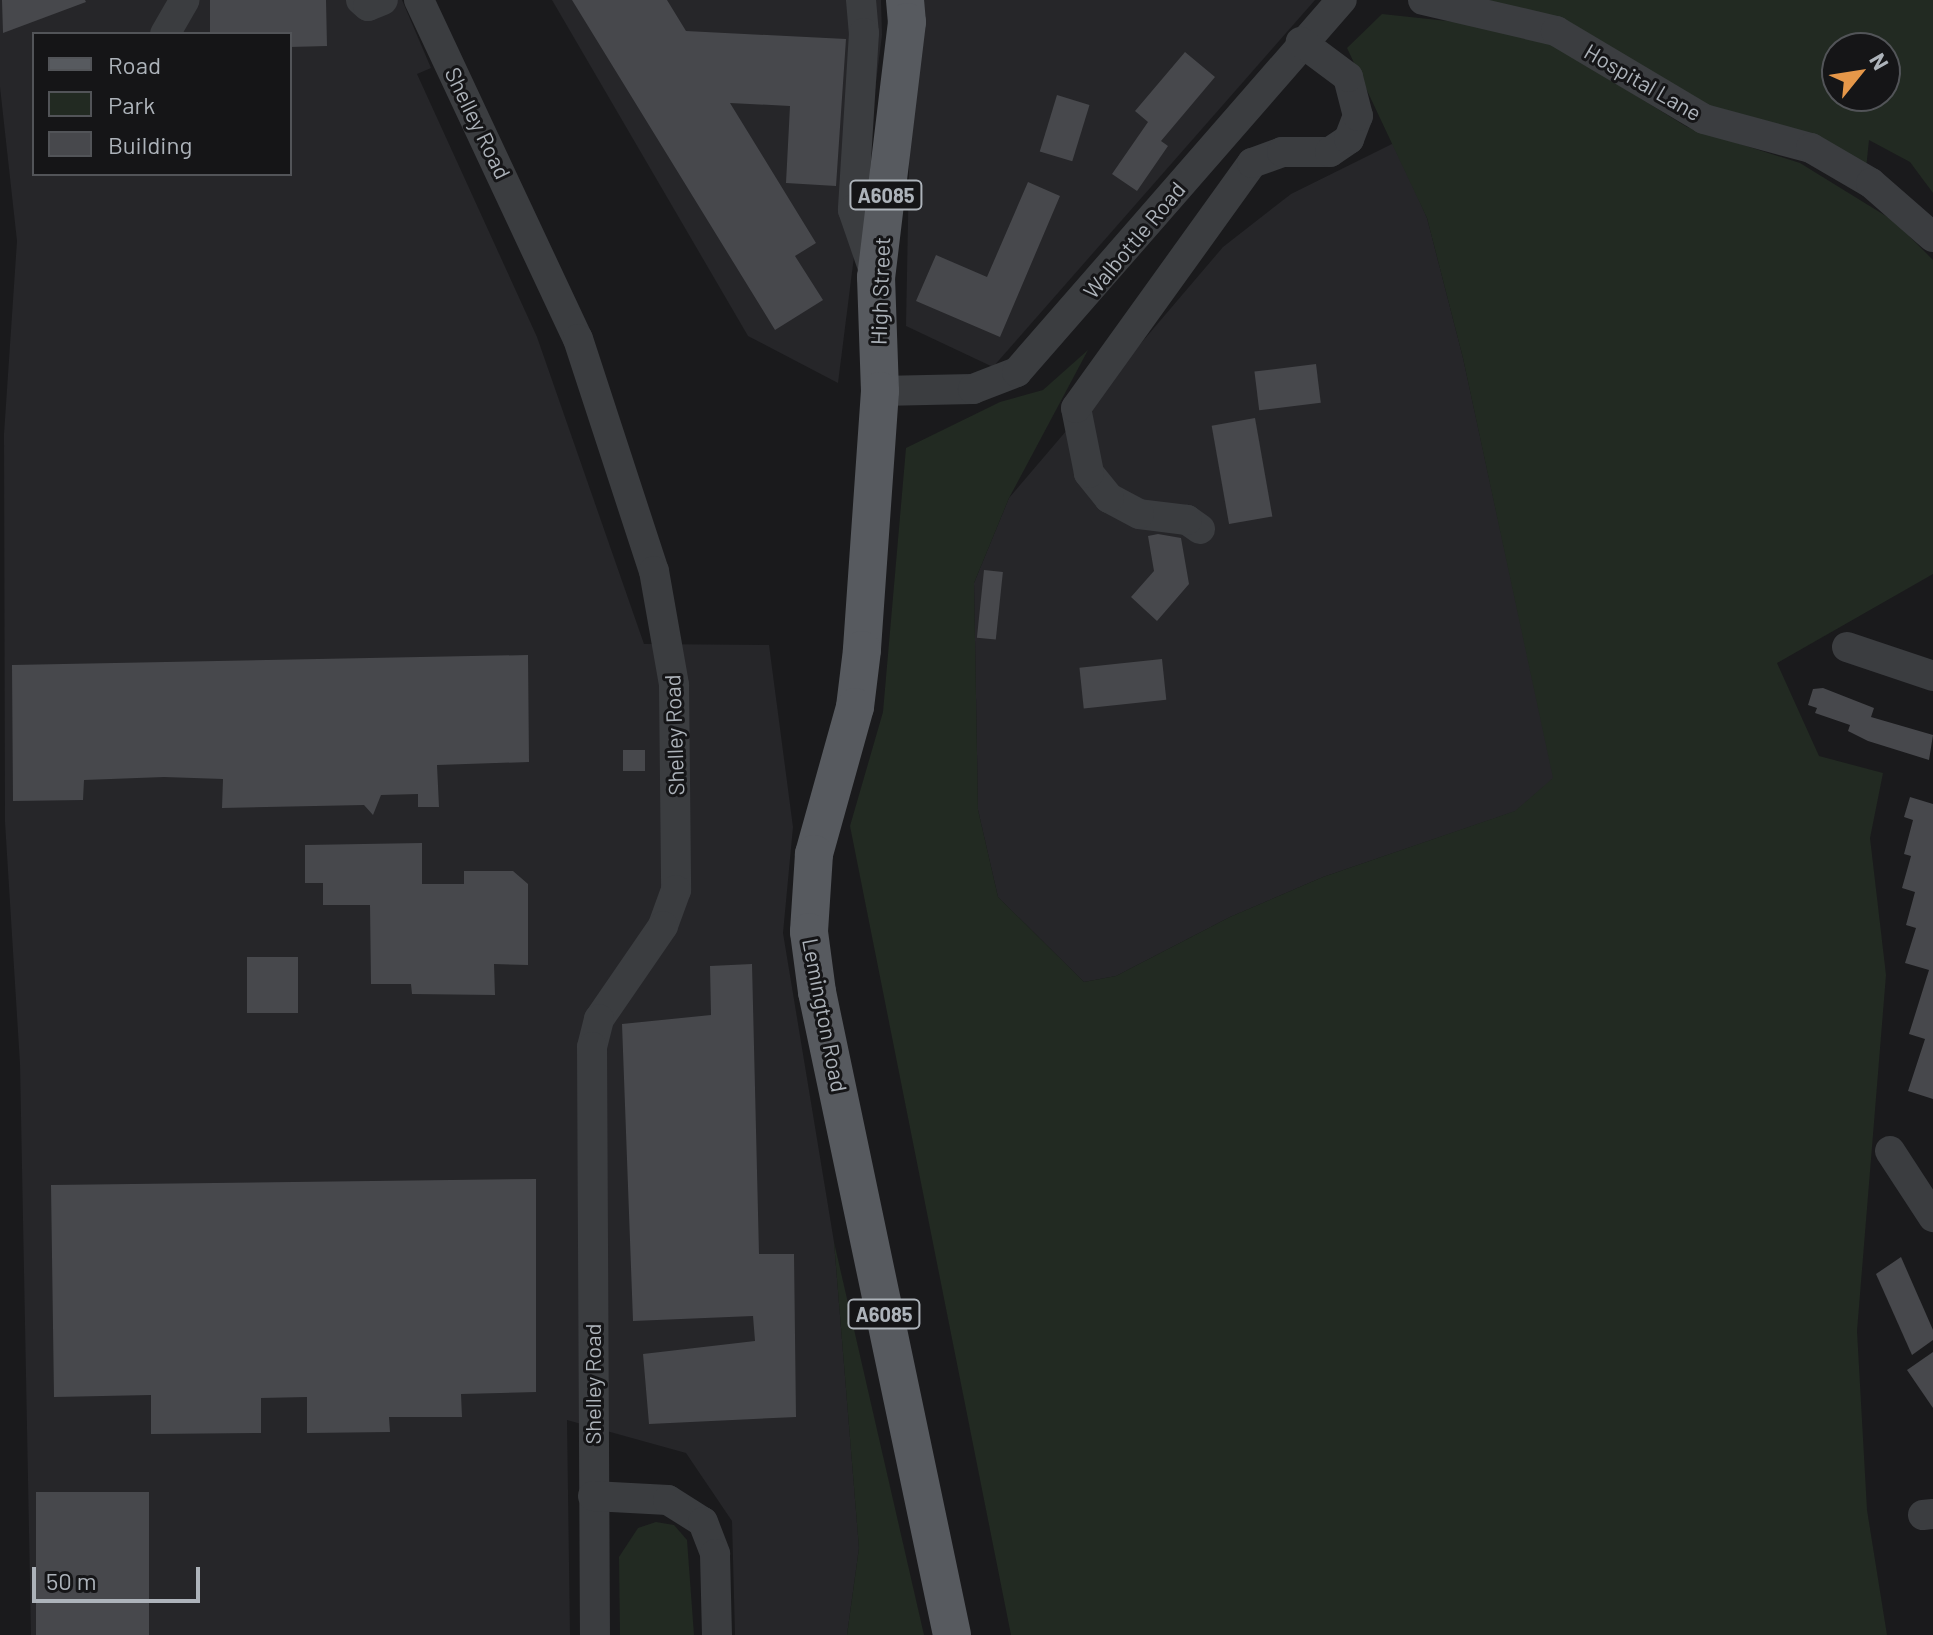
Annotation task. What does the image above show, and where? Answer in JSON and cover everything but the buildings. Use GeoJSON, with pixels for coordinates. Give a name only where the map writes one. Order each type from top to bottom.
{"type":"FeatureCollection","features":[{"type":"Feature","properties":{"kind":"main road","name":"High Street"},"geometry":{"type":"LineString","coordinates":[[880,391],[876,277],[907,22],[905,0]]}},
{"type":"Feature","properties":{"kind":"main road","name":"Lemington Road"},"geometry":{"type":"LineString","coordinates":[[880,391],[855,707],[814,854],[809,932],[817,992],[952,1635]]}},
{"type":"Feature","properties":{"kind":"street"},"geometry":{"type":"LineString","coordinates":[[166,32],[185,0]]}},
{"type":"Feature","properties":{"kind":"street"},"geometry":{"type":"LineString","coordinates":[[361,0],[368,6],[383,0]]}},
{"type":"Feature","properties":{"kind":"street","name":"Shelley Road"},"geometry":{"type":"LineString","coordinates":[[419,0],[578,339],[629,484],[670,654],[676,724],[676,890],[663,926],[599,1019],[592,1047],[595,1635]]}},
{"type":"Feature","properties":{"kind":"street"},"geometry":{"type":"LineString","coordinates":[[861,0],[864,33],[853,210],[876,277]]}},
{"type":"Feature","properties":{"kind":"street","name":"Walbottle Road"},"geometry":{"type":"LineString","coordinates":[[880,391],[973,389],[1017,372],[1301,42],[1342,0]]}},
{"type":"Feature","properties":{"kind":"street","name":"Hospital Lane"},"geometry":{"type":"LineString","coordinates":[[1423,0],[1556,31],[1704,119],[1811,148],[1871,183],[1933,237]]}},
{"type":"Feature","properties":{"kind":"street"},"geometry":{"type":"LineString","coordinates":[[1200,529],[1187,520],[1139,514],[1109,498],[1089,473],[1076,408],[1252,163],[1282,152],[1330,152],[1349,139],[1358,116],[1348,77],[1301,42]]}},
{"type":"Feature","properties":{"kind":"street"},"geometry":{"type":"LineString","coordinates":[[1847,647],[1933,676]]}},
{"type":"Feature","properties":{"kind":"street"},"geometry":{"type":"LineString","coordinates":[[1890,1151],[1933,1217]]}},
{"type":"Feature","properties":{"kind":"street"},"geometry":{"type":"LineString","coordinates":[[593,1496],[668,1500],[703,1522],[715,1554],[717,1635]]}},
{"type":"Feature","properties":{"kind":"shaded area"},"geometry":{"type":"Polygon","coordinates":[[[0,0],[402,0],[431,68],[417,74],[537,337],[644,644],[769,645],[793,827],[783,933],[834,1242],[859,1548],[847,1635],[735,1635],[732,1521],[686,1453],[567,1420],[570,1635],[31,1635],[20,1064],[5,822],[4,434],[17,241],[0,87],[0,0]]]}},
{"type":"Feature","properties":{"kind":"shaded area"},"geometry":{"type":"Polygon","coordinates":[[[552,0],[881,0],[882,35],[838,383],[748,336],[552,0]]]}},
{"type":"Feature","properties":{"kind":"shaded area"},"geometry":{"type":"Polygon","coordinates":[[[922,0],[1315,0],[993,367],[906,326],[910,116],[922,0]]]}},
{"type":"Feature","properties":{"kind":"shaded area"},"geometry":{"type":"Polygon","coordinates":[[[1394,143],[1427,218],[1463,358],[1554,778],[1516,811],[1323,877],[1230,917],[1116,976],[1084,982],[998,897],[978,810],[974,583],[1009,498],[1223,247],[1291,194],[1394,143]]]}},
{"type":"Feature","properties":{"kind":"green space"},"geometry":{"type":"Polygon","coordinates":[[[1485,0],[1933,0],[1933,193],[1910,162],[1869,140],[1866,169],[1713,112],[1485,0]]]}},
{"type":"Feature","properties":{"kind":"green space"},"geometry":{"type":"Polygon","coordinates":[[[1382,14],[1466,23],[1547,41],[1687,127],[1800,163],[1894,221],[1933,260],[1933,574],[1777,663],[1819,756],[1883,773],[1870,838],[1886,975],[1857,1331],[1867,1510],[1887,1635],[1011,1635],[850,826],[883,712],[906,448],[1000,402],[1043,390],[1088,350],[1009,498],[974,583],[978,810],[998,897],[1084,982],[1116,976],[1230,917],[1323,877],[1515,811],[1553,778],[1463,358],[1427,218],[1347,48],[1382,14]]]}},
{"type":"Feature","properties":{"kind":"green space"},"geometry":{"type":"Polygon","coordinates":[[[834,1242],[924,1635],[847,1635],[859,1548],[834,1242]]]}},
{"type":"Feature","properties":{"kind":"green space"},"geometry":{"type":"Polygon","coordinates":[[[656,1522],[674,1525],[687,1540],[694,1635],[620,1635],[619,1557],[638,1528],[656,1522]]]}}]}
